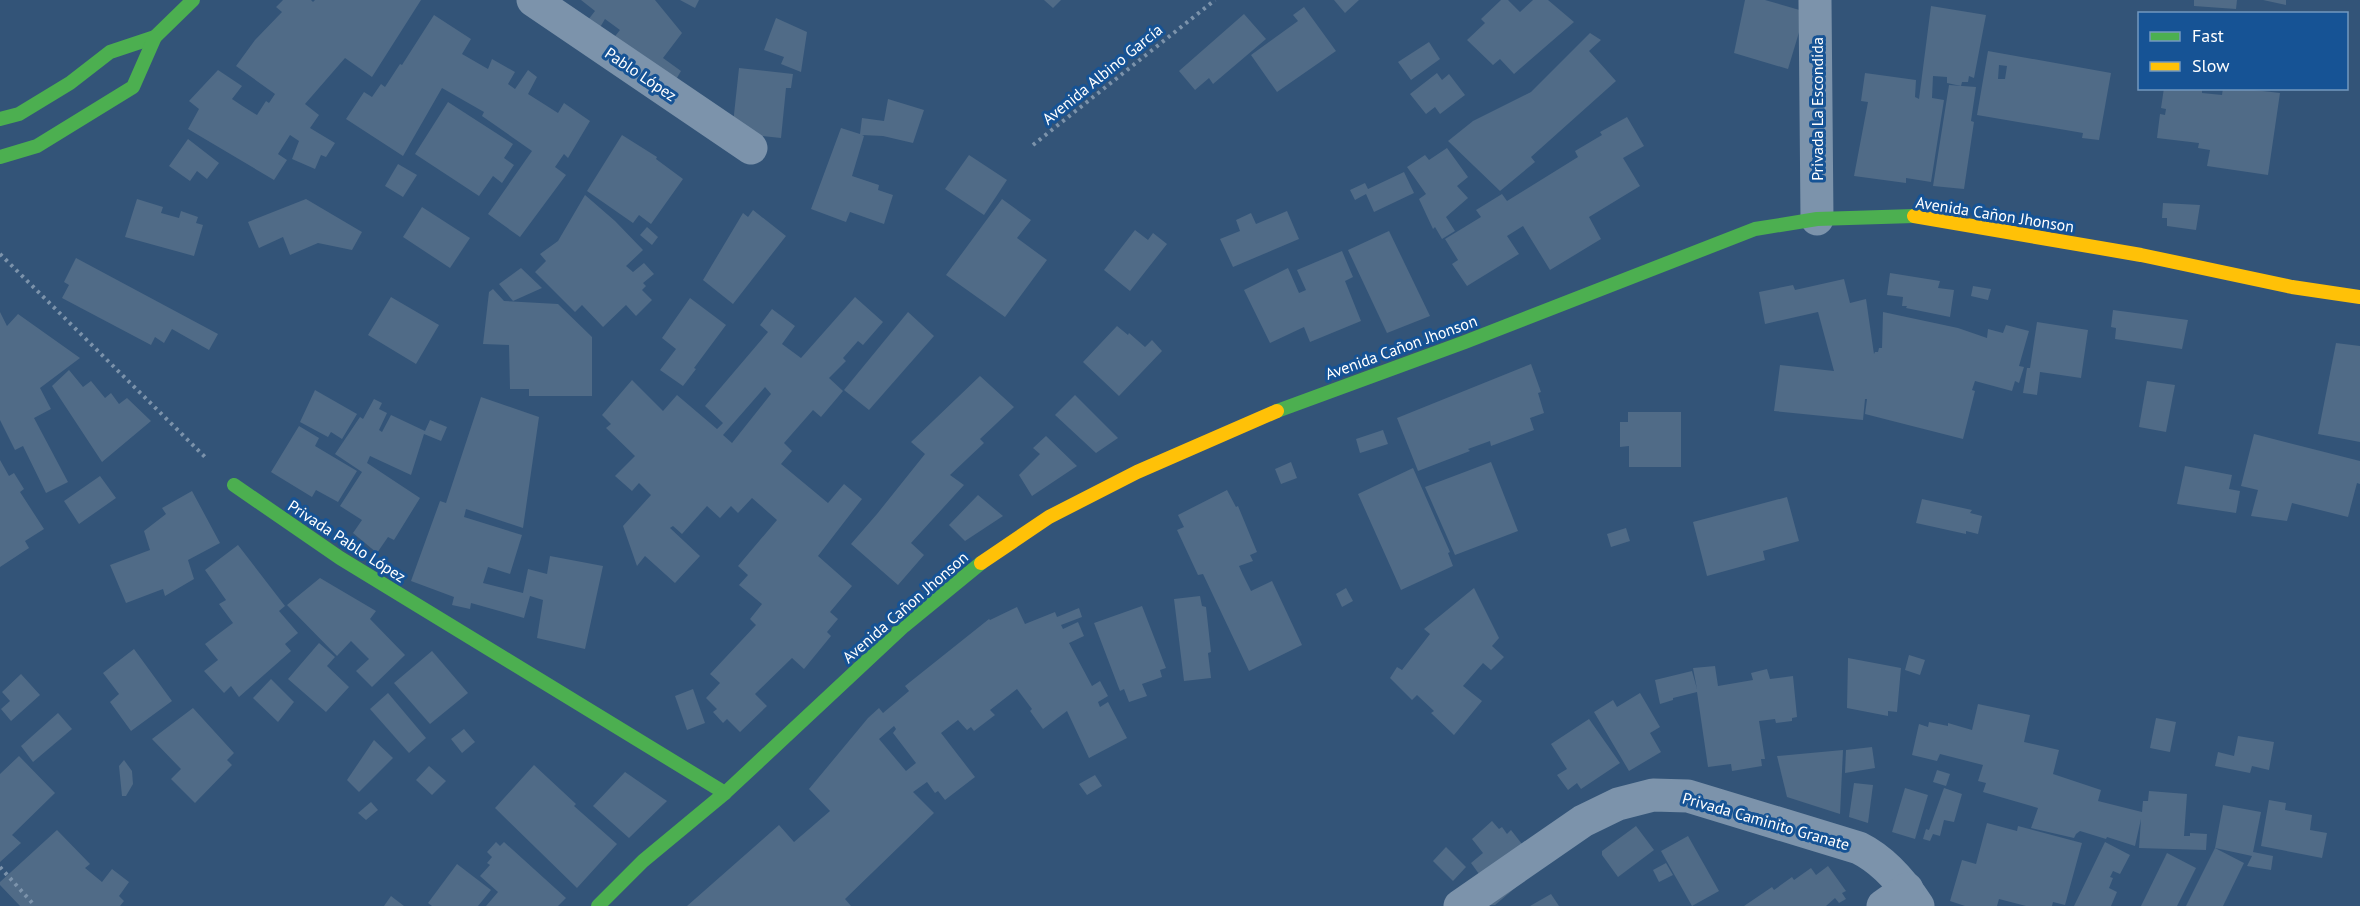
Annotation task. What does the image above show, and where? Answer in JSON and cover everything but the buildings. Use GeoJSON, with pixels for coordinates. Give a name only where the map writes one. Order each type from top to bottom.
{"type":"FeatureCollection","features":[{"type":"Feature","properties":{"kind":"main road"},"geometry":{"type":"LineString","coordinates":[[0,157],[37,146],[133,87],[155,37],[193,0]]}},
{"type":"Feature","properties":{"kind":"main road"},"geometry":{"type":"LineString","coordinates":[[0,119],[19,114],[69,84],[110,52],[155,37]]}},
{"type":"Feature","properties":{"kind":"main road","name":"Avenida Cañon Jhonson"},"geometry":{"type":"LineString","coordinates":[[598,906],[643,861],[725,793],[904,626],[969,571],[1049,517],[1137,472],[1272,413],[1465,342],[1755,230],[1817,219],[1920,216],[2141,255],[2292,287],[2360,297]]}},
{"type":"Feature","properties":{"kind":"main road","name":"Privada Pablo López"},"geometry":{"type":"LineString","coordinates":[[234,485],[339,558],[725,793]]}},
{"type":"Feature","properties":{"kind":"street","name":"Pablo López"},"geometry":{"type":"LineString","coordinates":[[532,0],[751,148]]}},
{"type":"Feature","properties":{"kind":"street","name":"Privada La Escondida"},"geometry":{"type":"LineString","coordinates":[[1815,0],[1817,219]]}},
{"type":"Feature","properties":{"kind":"street","name":"Privada Caminito Granate"},"geometry":{"type":"LineString","coordinates":[[1460,906],[1583,821],[1618,804],[1653,795],[1688,796],[1859,848],[1872,854],[1902,900]]}},
{"type":"Feature","properties":{"kind":"path","name":"Avenida Albino García"},"geometry":{"type":"LineString","coordinates":[[1033,145],[1215,0]]}},
{"type":"Feature","properties":{"kind":"path"},"geometry":{"type":"LineString","coordinates":[[0,254],[234,485]]}},
{"type":"Feature","properties":{"kind":"path"},"geometry":{"type":"LineString","coordinates":[[0,867],[35,906]]}},
{"type":"Feature","properties":{"kind":"traffic: fast"},"geometry":{"type":"LineString","coordinates":[[0,157],[37,146],[133,87],[155,37],[193,0]]}},
{"type":"Feature","properties":{"kind":"traffic: fast"},"geometry":{"type":"LineString","coordinates":[[0,119],[19,114],[70,83],[110,52],[155,37]]}},
{"type":"Feature","properties":{"kind":"traffic: fast"},"geometry":{"type":"LineString","coordinates":[[1277,411],[1465,342],[1755,229],[1817,219],[1914,216]]}},
{"type":"Feature","properties":{"kind":"traffic: fast"},"geometry":{"type":"LineString","coordinates":[[234,485],[340,558],[725,793]]}},
{"type":"Feature","properties":{"kind":"traffic: fast"},"geometry":{"type":"LineString","coordinates":[[598,906],[643,861],[725,793],[904,626],[981,563]]}},
{"type":"Feature","properties":{"kind":"traffic: slow"},"geometry":{"type":"LineString","coordinates":[[1914,216],[2141,255],[2292,287],[2360,297]]}},
{"type":"Feature","properties":{"kind":"traffic: slow"},"geometry":{"type":"LineString","coordinates":[[981,563],[1049,517],[1137,472],[1277,411]]}}]}
